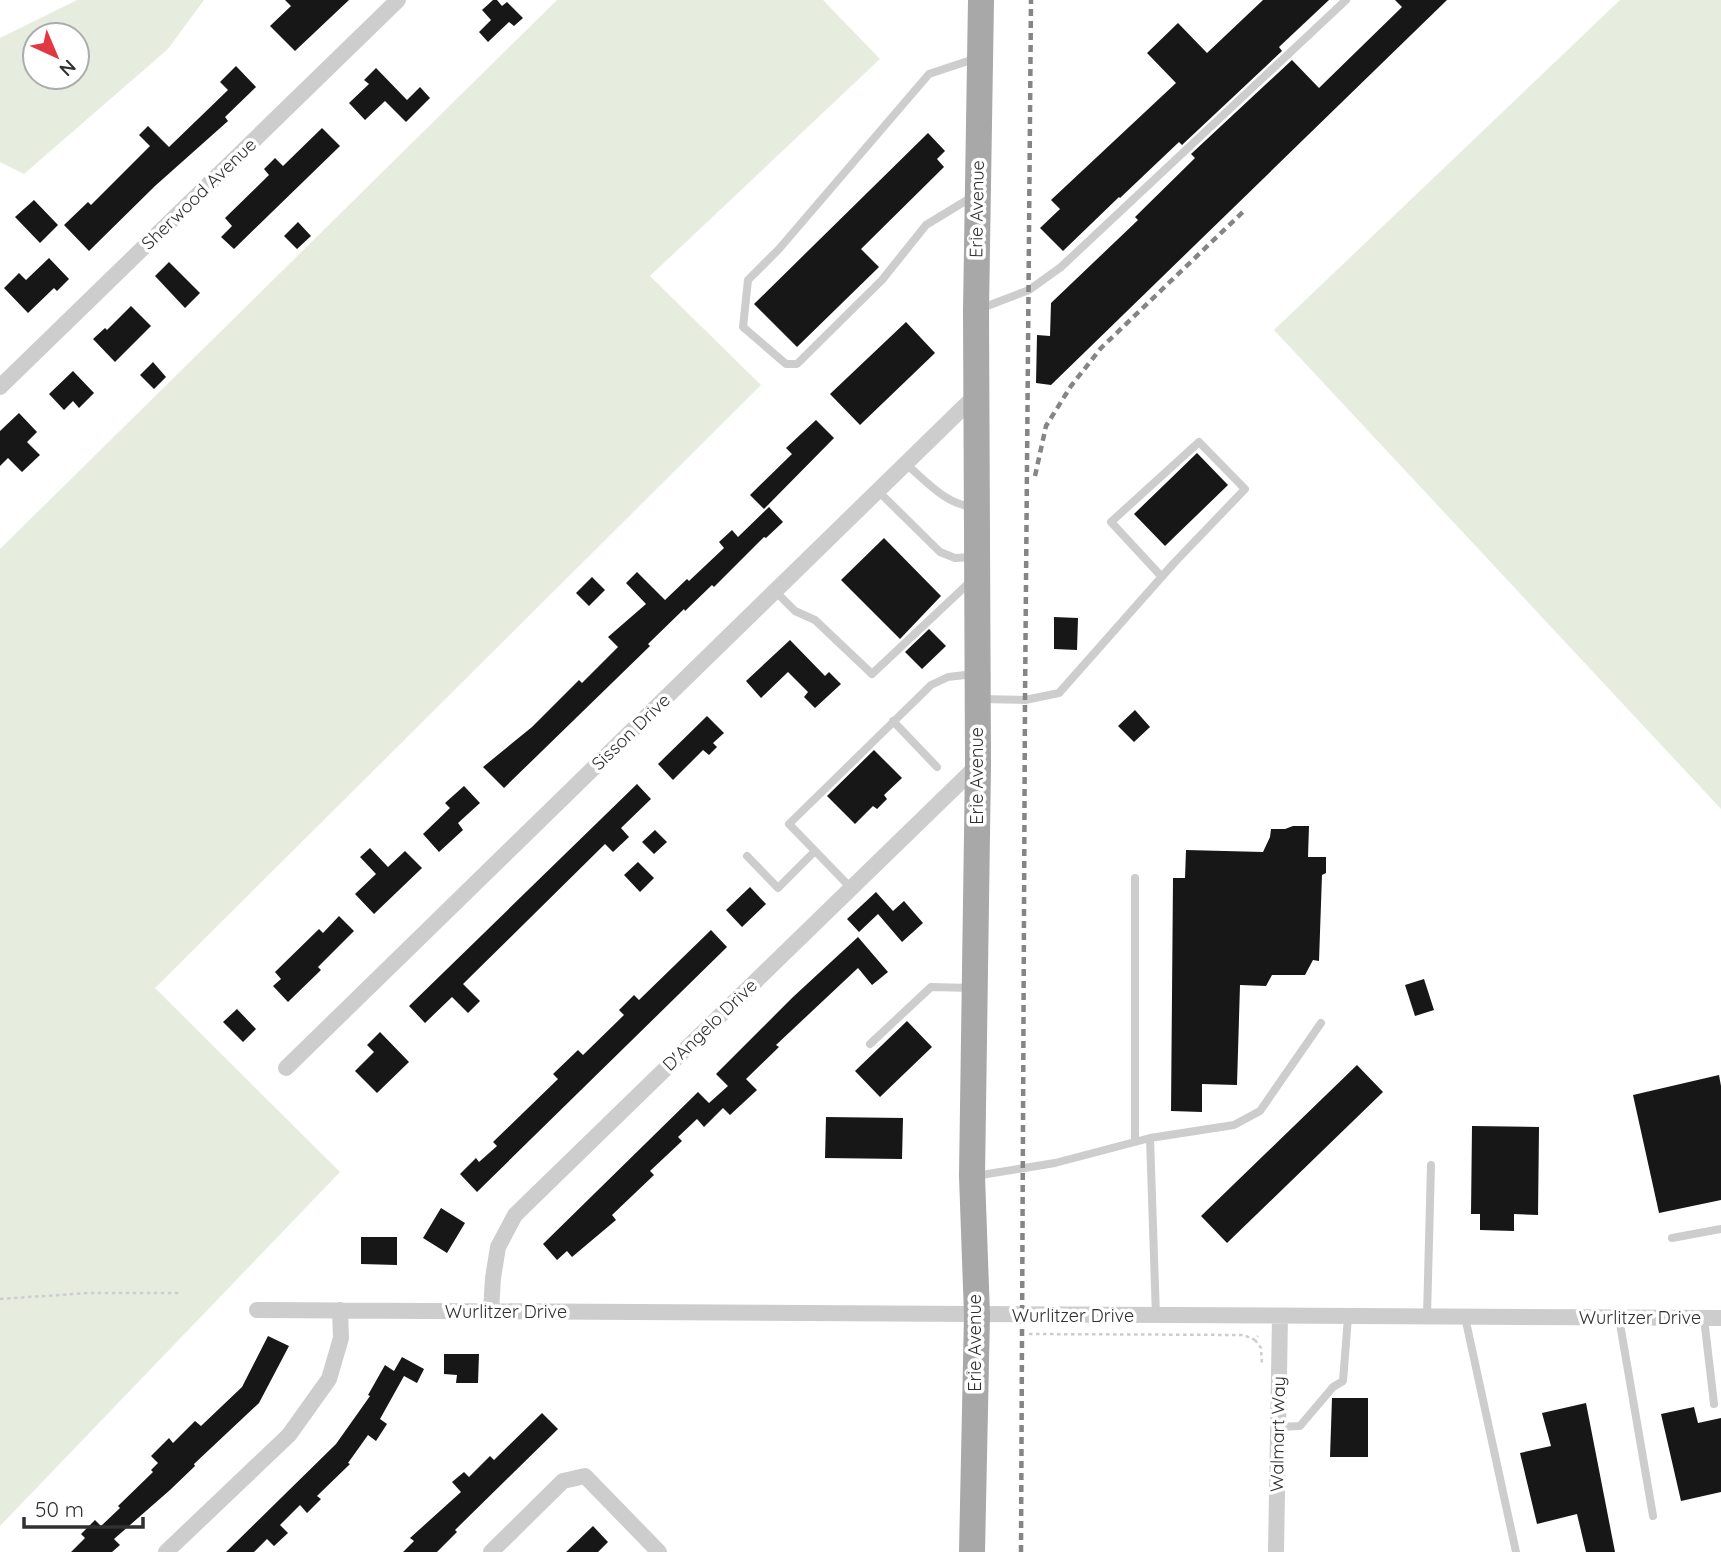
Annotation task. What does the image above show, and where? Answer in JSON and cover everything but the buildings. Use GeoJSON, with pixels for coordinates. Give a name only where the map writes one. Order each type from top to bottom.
{"type":"FeatureCollection","features":[{"type":"Feature","properties":{"kind":"main road","name":"Erie Avenue"},"geometry":{"type":"LineString","coordinates":[[972,1552],[977,1315],[972,1176],[978,765],[976,310],[981,0]]}},
{"type":"Feature","properties":{"kind":"street","name":"Sherwood Avenue"},"geometry":{"type":"LineString","coordinates":[[0,387],[398,0]]}},
{"type":"Feature","properties":{"kind":"street","name":"Sisson Drive"},"geometry":{"type":"LineString","coordinates":[[286,1068],[976,395]]}},
{"type":"Feature","properties":{"kind":"street","name":"D'Angelo Drive"},"geometry":{"type":"LineString","coordinates":[[491,1311],[498,1247],[515,1215],[978,765]]}},
{"type":"Feature","properties":{"kind":"street","name":"Wurlitzer Drive"},"geometry":{"type":"LineString","coordinates":[[257,1310],[1721,1318]]}},
{"type":"Feature","properties":{"kind":"street"},"geometry":{"type":"LineString","coordinates":[[166,1552],[289,1434],[329,1379],[341,1338],[340,1310]]}},
{"type":"Feature","properties":{"kind":"street","name":"Walmart Way"},"geometry":{"type":"LineString","coordinates":[[1276,1552],[1280,1316]]}},
{"type":"Feature","properties":{"kind":"street"},"geometry":{"type":"LineString","coordinates":[[491,1552],[563,1481],[585,1476],[659,1552]]}},
{"type":"Feature","properties":{"kind":"lane"},"geometry":{"type":"LineString","coordinates":[[976,310],[1030,290],[1061,267],[1346,0]]}},
{"type":"Feature","properties":{"kind":"lane"},"geometry":{"type":"LineString","coordinates":[[978,193],[926,225],[882,280],[797,364],[786,364],[743,327],[748,280],[779,249],[929,74],[980,57]]}},
{"type":"Feature","properties":{"kind":"lane"},"geometry":{"type":"LineString","coordinates":[[851,888],[789,824],[931,685],[948,677],[1025,700],[1059,693],[1161,576],[1245,489],[1199,442],[1111,522],[1161,576]]}},
{"type":"Feature","properties":{"kind":"lane"},"geometry":{"type":"LineString","coordinates":[[906,464],[951,502],[960,506],[977,507]]}},
{"type":"Feature","properties":{"kind":"lane"},"geometry":{"type":"LineString","coordinates":[[775,591],[795,611],[815,620],[872,674],[976,567],[940,552],[878,491]]}},
{"type":"Feature","properties":{"kind":"lane"},"geometry":{"type":"LineString","coordinates":[[893,722],[937,767]]}},
{"type":"Feature","properties":{"kind":"lane"},"geometry":{"type":"LineString","coordinates":[[747,856],[778,888],[815,852]]}},
{"type":"Feature","properties":{"kind":"lane"},"geometry":{"type":"LineString","coordinates":[[1135,878],[1135,1142]]}},
{"type":"Feature","properties":{"kind":"lane"},"geometry":{"type":"LineString","coordinates":[[870,1044],[931,987],[975,988]]}},
{"type":"Feature","properties":{"kind":"lane"},"geometry":{"type":"LineString","coordinates":[[972,1176],[1055,1163],[1150,1138],[1234,1125],[1260,1111],[1321,1023]]}},
{"type":"Feature","properties":{"kind":"lane"},"geometry":{"type":"LineString","coordinates":[[1150,1138],[1156,1316]]}},
{"type":"Feature","properties":{"kind":"lane"},"geometry":{"type":"LineString","coordinates":[[1427,1317],[1432,1165]]}},
{"type":"Feature","properties":{"kind":"lane"},"geometry":{"type":"LineString","coordinates":[[1672,1238],[1721,1229]]}},
{"type":"Feature","properties":{"kind":"lane"},"geometry":{"type":"LineString","coordinates":[[1278,1427],[1300,1426],[1333,1387],[1343,1381],[1348,1317]]}},
{"type":"Feature","properties":{"kind":"lane"},"geometry":{"type":"LineString","coordinates":[[1465,1317],[1516,1552]]}},
{"type":"Feature","properties":{"kind":"lane"},"geometry":{"type":"LineString","coordinates":[[1619,1318],[1653,1516]]}},
{"type":"Feature","properties":{"kind":"lane"},"geometry":{"type":"LineString","coordinates":[[1704,1318],[1714,1405]]}},
{"type":"Feature","properties":{"kind":"path"},"geometry":{"type":"LineString","coordinates":[[0,1299],[88,1293],[180,1293]]}},
{"type":"Feature","properties":{"kind":"path"},"geometry":{"type":"LineString","coordinates":[[1029,1334],[1244,1335],[1255,1340],[1258,1336]]}},
{"type":"Feature","properties":{"kind":"shaded area"},"geometry":{"type":"Polygon","coordinates":[[[77,0],[204,0],[168,49],[24,174],[0,162],[0,38],[21,28],[21,91],[91,91],[91,21],[34,21],[77,0]]]}},
{"type":"Feature","properties":{"kind":"shaded area"},"geometry":{"type":"Polygon","coordinates":[[[557,0],[823,0],[880,59],[650,276],[761,385],[155,988],[340,1172],[0,1526],[0,549],[557,0]]]}},
{"type":"Feature","properties":{"kind":"shaded area"},"geometry":{"type":"Polygon","coordinates":[[[1620,0],[1721,0],[1721,809],[1274,330],[1620,0]]]}},
{"type":"Feature","properties":{"kind":"railway"},"geometry":{"type":"LineString","coordinates":[[1021,1552],[1031,0]]}},
{"type":"Feature","properties":{"kind":"railway"},"geometry":{"type":"LineString","coordinates":[[1035,476],[1046,426],[1071,386],[1101,348],[1246,209]]}}]}
